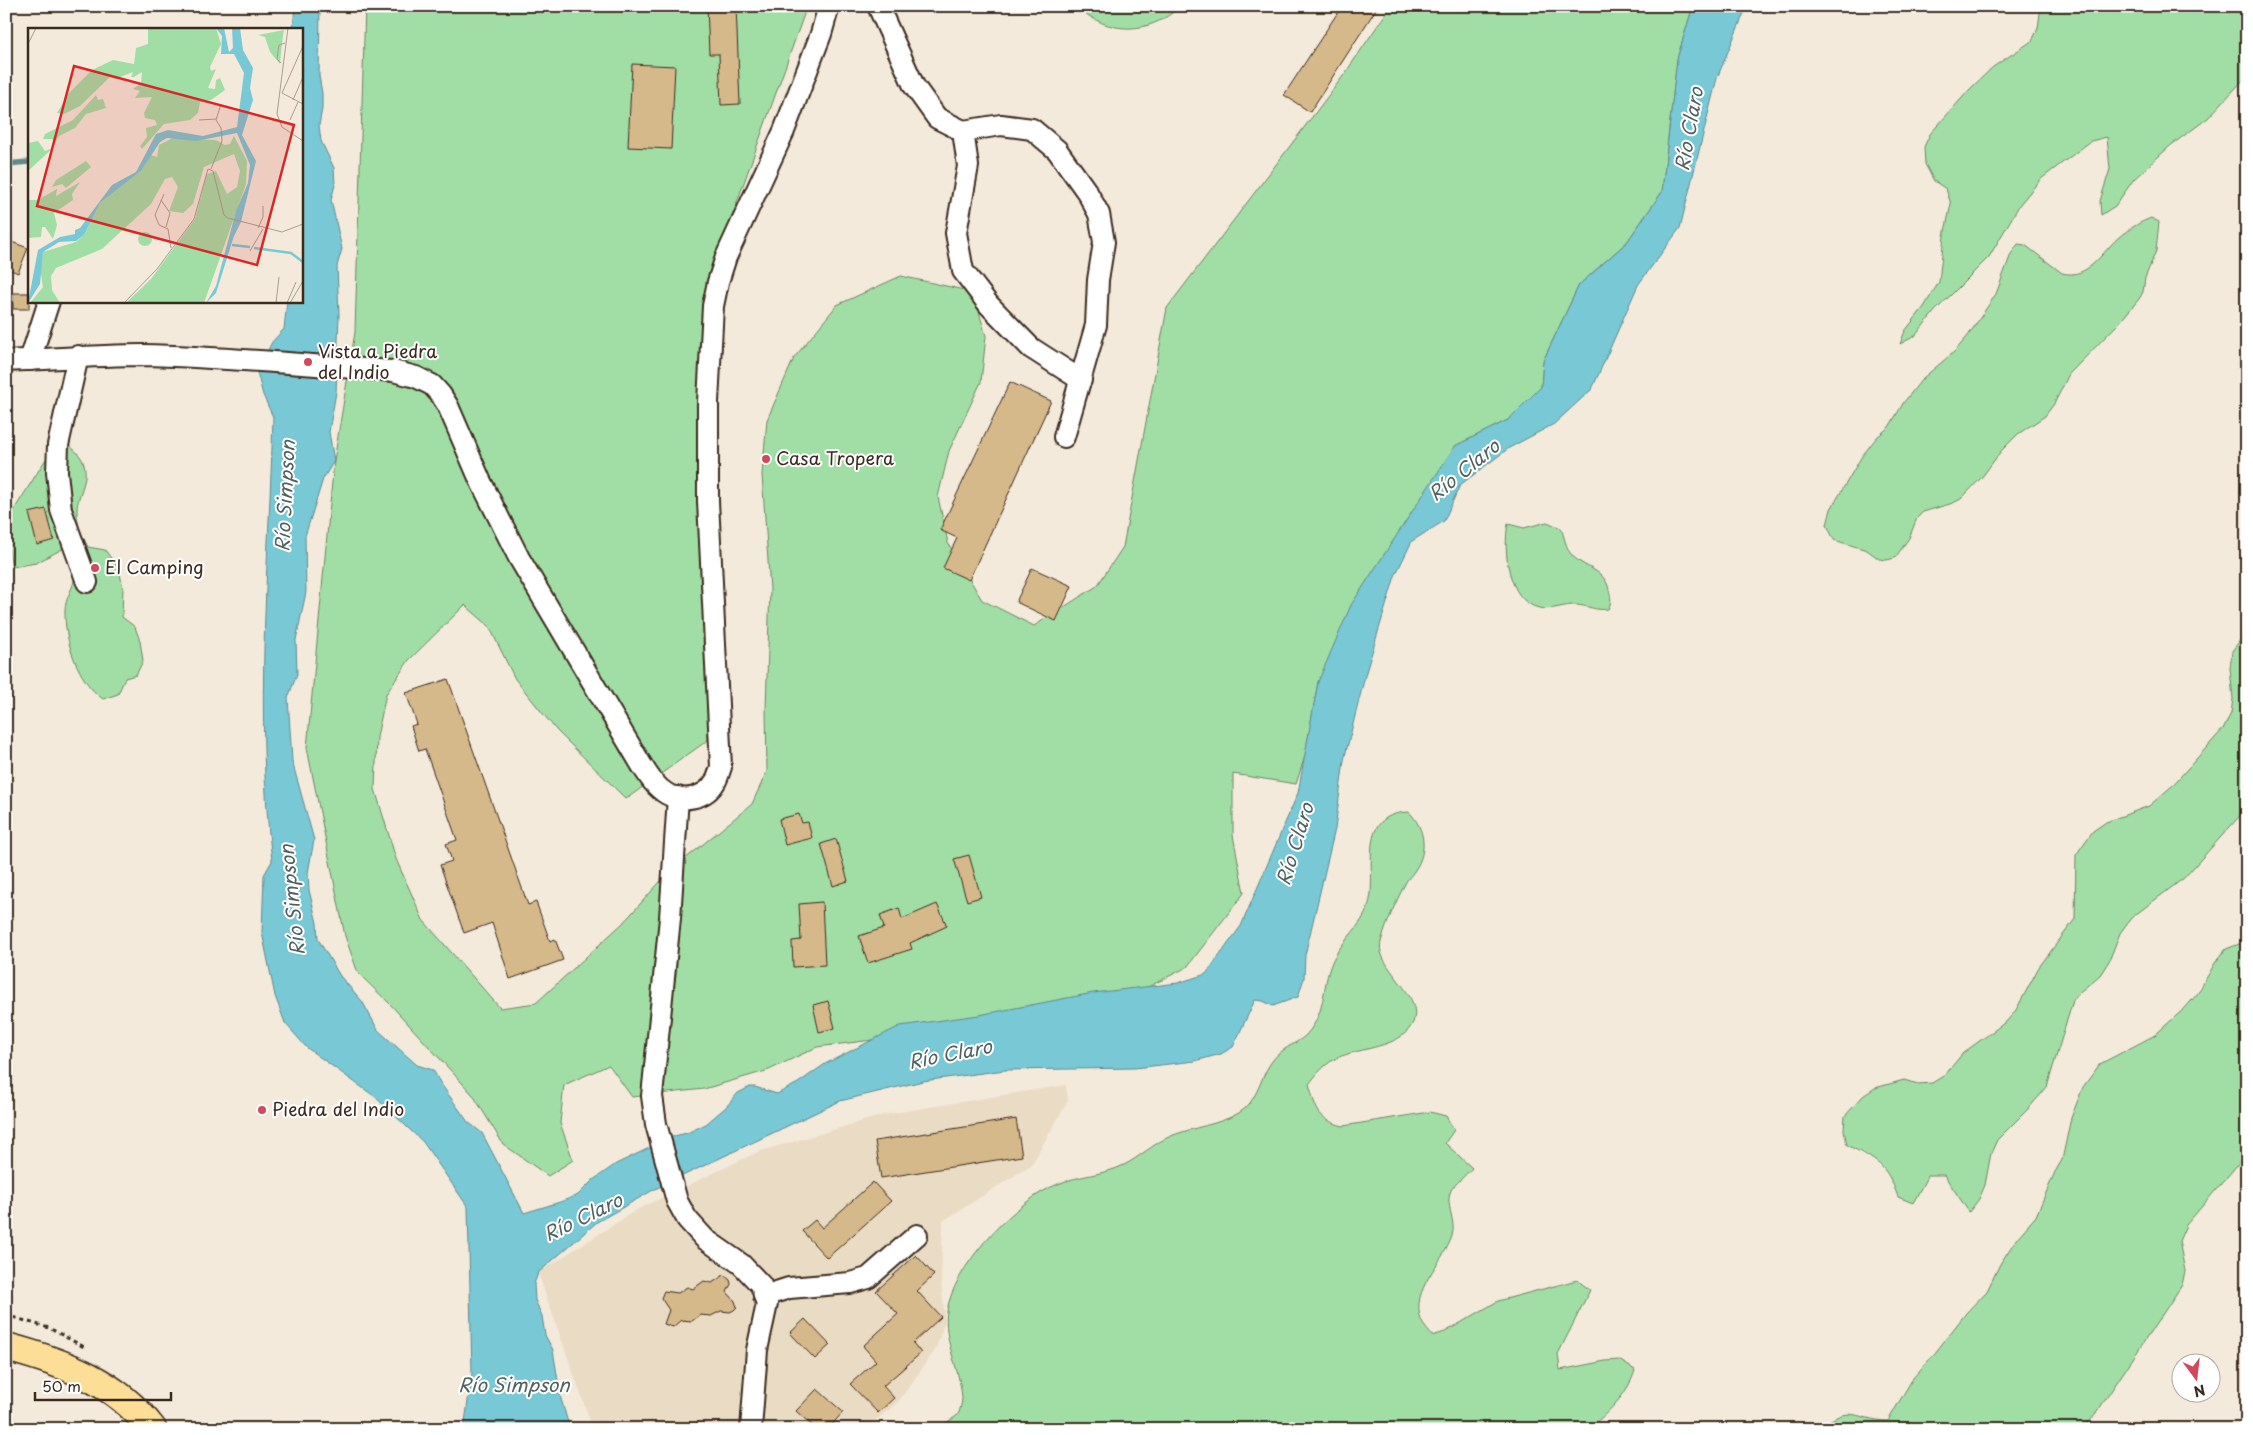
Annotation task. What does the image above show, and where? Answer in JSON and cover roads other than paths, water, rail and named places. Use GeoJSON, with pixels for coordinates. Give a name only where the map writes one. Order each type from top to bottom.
{"type":"FeatureCollection","features":[{"type":"Feature","properties":{"kind":"highway"},"geometry":{"type":"LineString","coordinates":[[6,1347],[62,1364],[107,1385],[131,1404],[152,1429]]}},
{"type":"Feature","properties":{"kind":"street"},"geometry":{"type":"LineString","coordinates":[[6,361],[78,356],[144,355],[393,371],[416,377],[432,385],[441,394],[448,406],[494,508],[566,640],[650,777],[668,794],[684,799],[695,798],[708,791],[716,781],[721,767],[708,501],[708,402],[713,306],[726,257],[784,131],[821,34],[829,6]]}},
{"type":"Feature","properties":{"kind":"street"},"geometry":{"type":"LineString","coordinates":[[878,6],[914,86],[938,118],[963,131],[1001,125],[1032,129],[1057,150],[1087,192],[1099,214],[1104,242],[1098,280],[1096,325],[1064,437]]}},
{"type":"Feature","properties":{"kind":"street"},"geometry":{"type":"LineString","coordinates":[[963,131],[968,166],[956,233],[963,271],[989,305],[1031,348],[1081,380]]}},
{"type":"Feature","properties":{"kind":"street"},"geometry":{"type":"LineString","coordinates":[[30,360],[49,302]]}},
{"type":"Feature","properties":{"kind":"street"},"geometry":{"type":"LineString","coordinates":[[78,356],[58,446],[57,472],[61,510],[87,582]]}},
{"type":"Feature","properties":{"kind":"street"},"geometry":{"type":"LineString","coordinates":[[678,797],[670,918],[652,1096],[656,1124],[677,1201],[687,1219],[705,1240],[740,1264],[761,1285],[767,1304],[757,1350],[751,1429]]}},
{"type":"Feature","properties":{"kind":"street"},"geometry":{"type":"LineString","coordinates":[[764,1296],[789,1288],[850,1283],[868,1278],[917,1235]]}},
{"type":"Feature","properties":{"kind":"water"},"geometry":{"type":"Polygon","coordinates":[[[295,6],[320,6],[319,76],[322,109],[319,125],[321,141],[334,168],[335,185],[331,200],[342,249],[337,266],[339,315],[336,392],[329,432],[334,461],[323,479],[305,536],[306,592],[296,640],[297,674],[288,698],[292,761],[314,840],[308,873],[309,890],[317,923],[318,939],[340,976],[362,1001],[378,1030],[417,1065],[433,1070],[468,1122],[482,1133],[524,1213],[578,1195],[593,1180],[616,1164],[674,1136],[687,1133],[706,1124],[726,1107],[738,1093],[750,1087],[777,1094],[798,1083],[825,1064],[900,1026],[979,1015],[1093,993],[1178,983],[1206,974],[1241,926],[1298,793],[1318,682],[1351,605],[1455,446],[1508,420],[1541,387],[1543,361],[1579,285],[1627,242],[1662,192],[1677,59],[1693,6],[1747,6],[1717,78],[1680,228],[1638,285],[1592,389],[1554,424],[1509,448],[1460,485],[1444,521],[1412,541],[1395,576],[1366,672],[1344,760],[1335,829],[1305,955],[1304,978],[1298,997],[1273,1006],[1263,1001],[1255,1000],[1233,1047],[1221,1054],[1195,1061],[1135,1068],[1005,1070],[923,1081],[840,1101],[655,1189],[597,1222],[538,1273],[534,1284],[535,1300],[542,1316],[545,1335],[553,1350],[561,1399],[570,1429],[464,1429],[472,1373],[468,1207],[423,1142],[374,1096],[307,1048],[285,1023],[275,996],[262,932],[264,875],[272,861],[267,806],[263,695],[273,417],[263,395],[257,372],[272,342],[284,329],[287,302],[302,302],[302,28],[293,28],[295,6]]]}},
{"type":"Feature","properties":{"kind":"waterway"},"geometry":{"type":"LineString","coordinates":[[6,164],[28,162]]}},
{"type":"Feature","properties":{"kind":"place","name":"Vista a Piedra del Indio"},"geometry":{"type":"Point","coordinates":[308,362]}},
{"type":"Feature","properties":{"kind":"place","name":"Casa Tropera"},"geometry":{"type":"Point","coordinates":[766,459]}},
{"type":"Feature","properties":{"kind":"place","name":"El Camping"},"geometry":{"type":"Point","coordinates":[95,568]}},
{"type":"Feature","properties":{"kind":"place","name":"Piedra del Indio"},"geometry":{"type":"Point","coordinates":[262,1110]}},
{"type":"Feature","properties":{"kind":"water label","name":"Río Claro"},"geometry":{"type":"Point","coordinates":[1689,129]}},
{"type":"Feature","properties":{"kind":"water label","name":"Río Claro"},"geometry":{"type":"Point","coordinates":[1464,470]}},
{"type":"Feature","properties":{"kind":"water label","name":"Río Simpson"},"geometry":{"type":"Point","coordinates":[285,496]}},
{"type":"Feature","properties":{"kind":"water label","name":"Río Claro"},"geometry":{"type":"Point","coordinates":[1295,844]}},
{"type":"Feature","properties":{"kind":"water label","name":"Río Simpson"},"geometry":{"type":"Point","coordinates":[292,900]}},
{"type":"Feature","properties":{"kind":"water label","name":"Río Claro"},"geometry":{"type":"Point","coordinates":[950,1054]}},
{"type":"Feature","properties":{"kind":"water label","name":"Río Claro"},"geometry":{"type":"Point","coordinates":[583,1217]}},
{"type":"Feature","properties":{"kind":"water label","name":"Río Simpson"},"geometry":{"type":"Point","coordinates":[514,1385]}}]}
